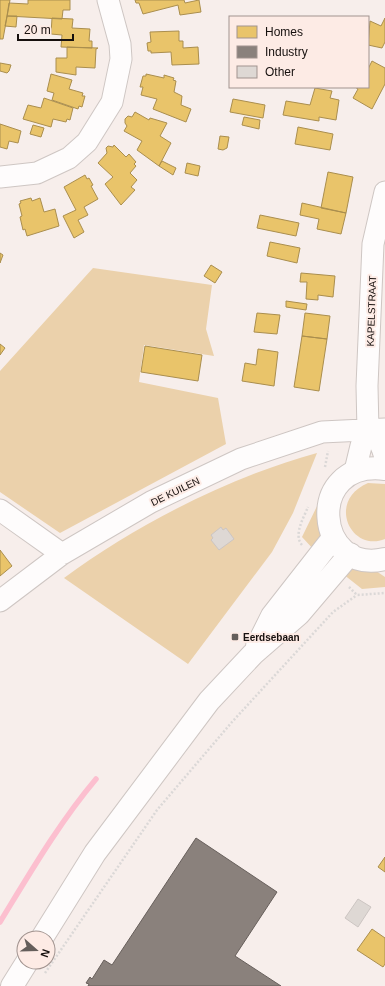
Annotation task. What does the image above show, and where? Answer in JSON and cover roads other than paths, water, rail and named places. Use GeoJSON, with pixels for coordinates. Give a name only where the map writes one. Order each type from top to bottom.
{"type":"FeatureCollection","features":[{"type":"Feature","properties":{"kind":"main road"},"geometry":{"type":"LineString","coordinates":[[382,562],[363,560],[340,547],[333,538],[328,523],[327,507],[332,492],[342,480],[355,471],[372,467],[385,469]]}},
{"type":"Feature","properties":{"kind":"main road"},"geometry":{"type":"LineString","coordinates":[[253,654],[272,616],[333,538]]}},
{"type":"Feature","properties":{"kind":"main road"},"geometry":{"type":"LineString","coordinates":[[47,930],[95,853],[209,701],[253,654],[299,614],[350,554]]}},
{"type":"Feature","properties":{"kind":"main road"},"geometry":{"type":"LineString","coordinates":[[12,986],[33,970]]}},
{"type":"Feature","properties":{"kind":"street"},"geometry":{"type":"LineString","coordinates":[[0,177],[37,173],[69,158],[87,142],[100,122],[112,102],[121,59],[120,44],[108,0]]}},
{"type":"Feature","properties":{"kind":"street","name":"KAPELSTRAAT"},"geometry":{"type":"LineString","coordinates":[[355,471],[361,446],[376,430],[367,386],[374,244],[385,192]]}},
{"type":"Feature","properties":{"kind":"street"},"geometry":{"type":"LineString","coordinates":[[376,430],[376,436],[385,458]]}},
{"type":"Feature","properties":{"kind":"street","name":"DE KUILEN"},"geometry":{"type":"LineString","coordinates":[[0,601],[62,554],[151,502],[241,459],[322,432],[376,430]]}},
{"type":"Feature","properties":{"kind":"street"},"geometry":{"type":"LineString","coordinates":[[0,510],[62,554]]}},
{"type":"Feature","properties":{"kind":"waterway"},"geometry":{"type":"LineString","coordinates":[[0,922],[57,831],[96,779]]}},
{"type":"Feature","properties":{"kind":"place","name":"Eerdsebaan"},"geometry":{"type":"Point","coordinates":[235,637]}}]}
